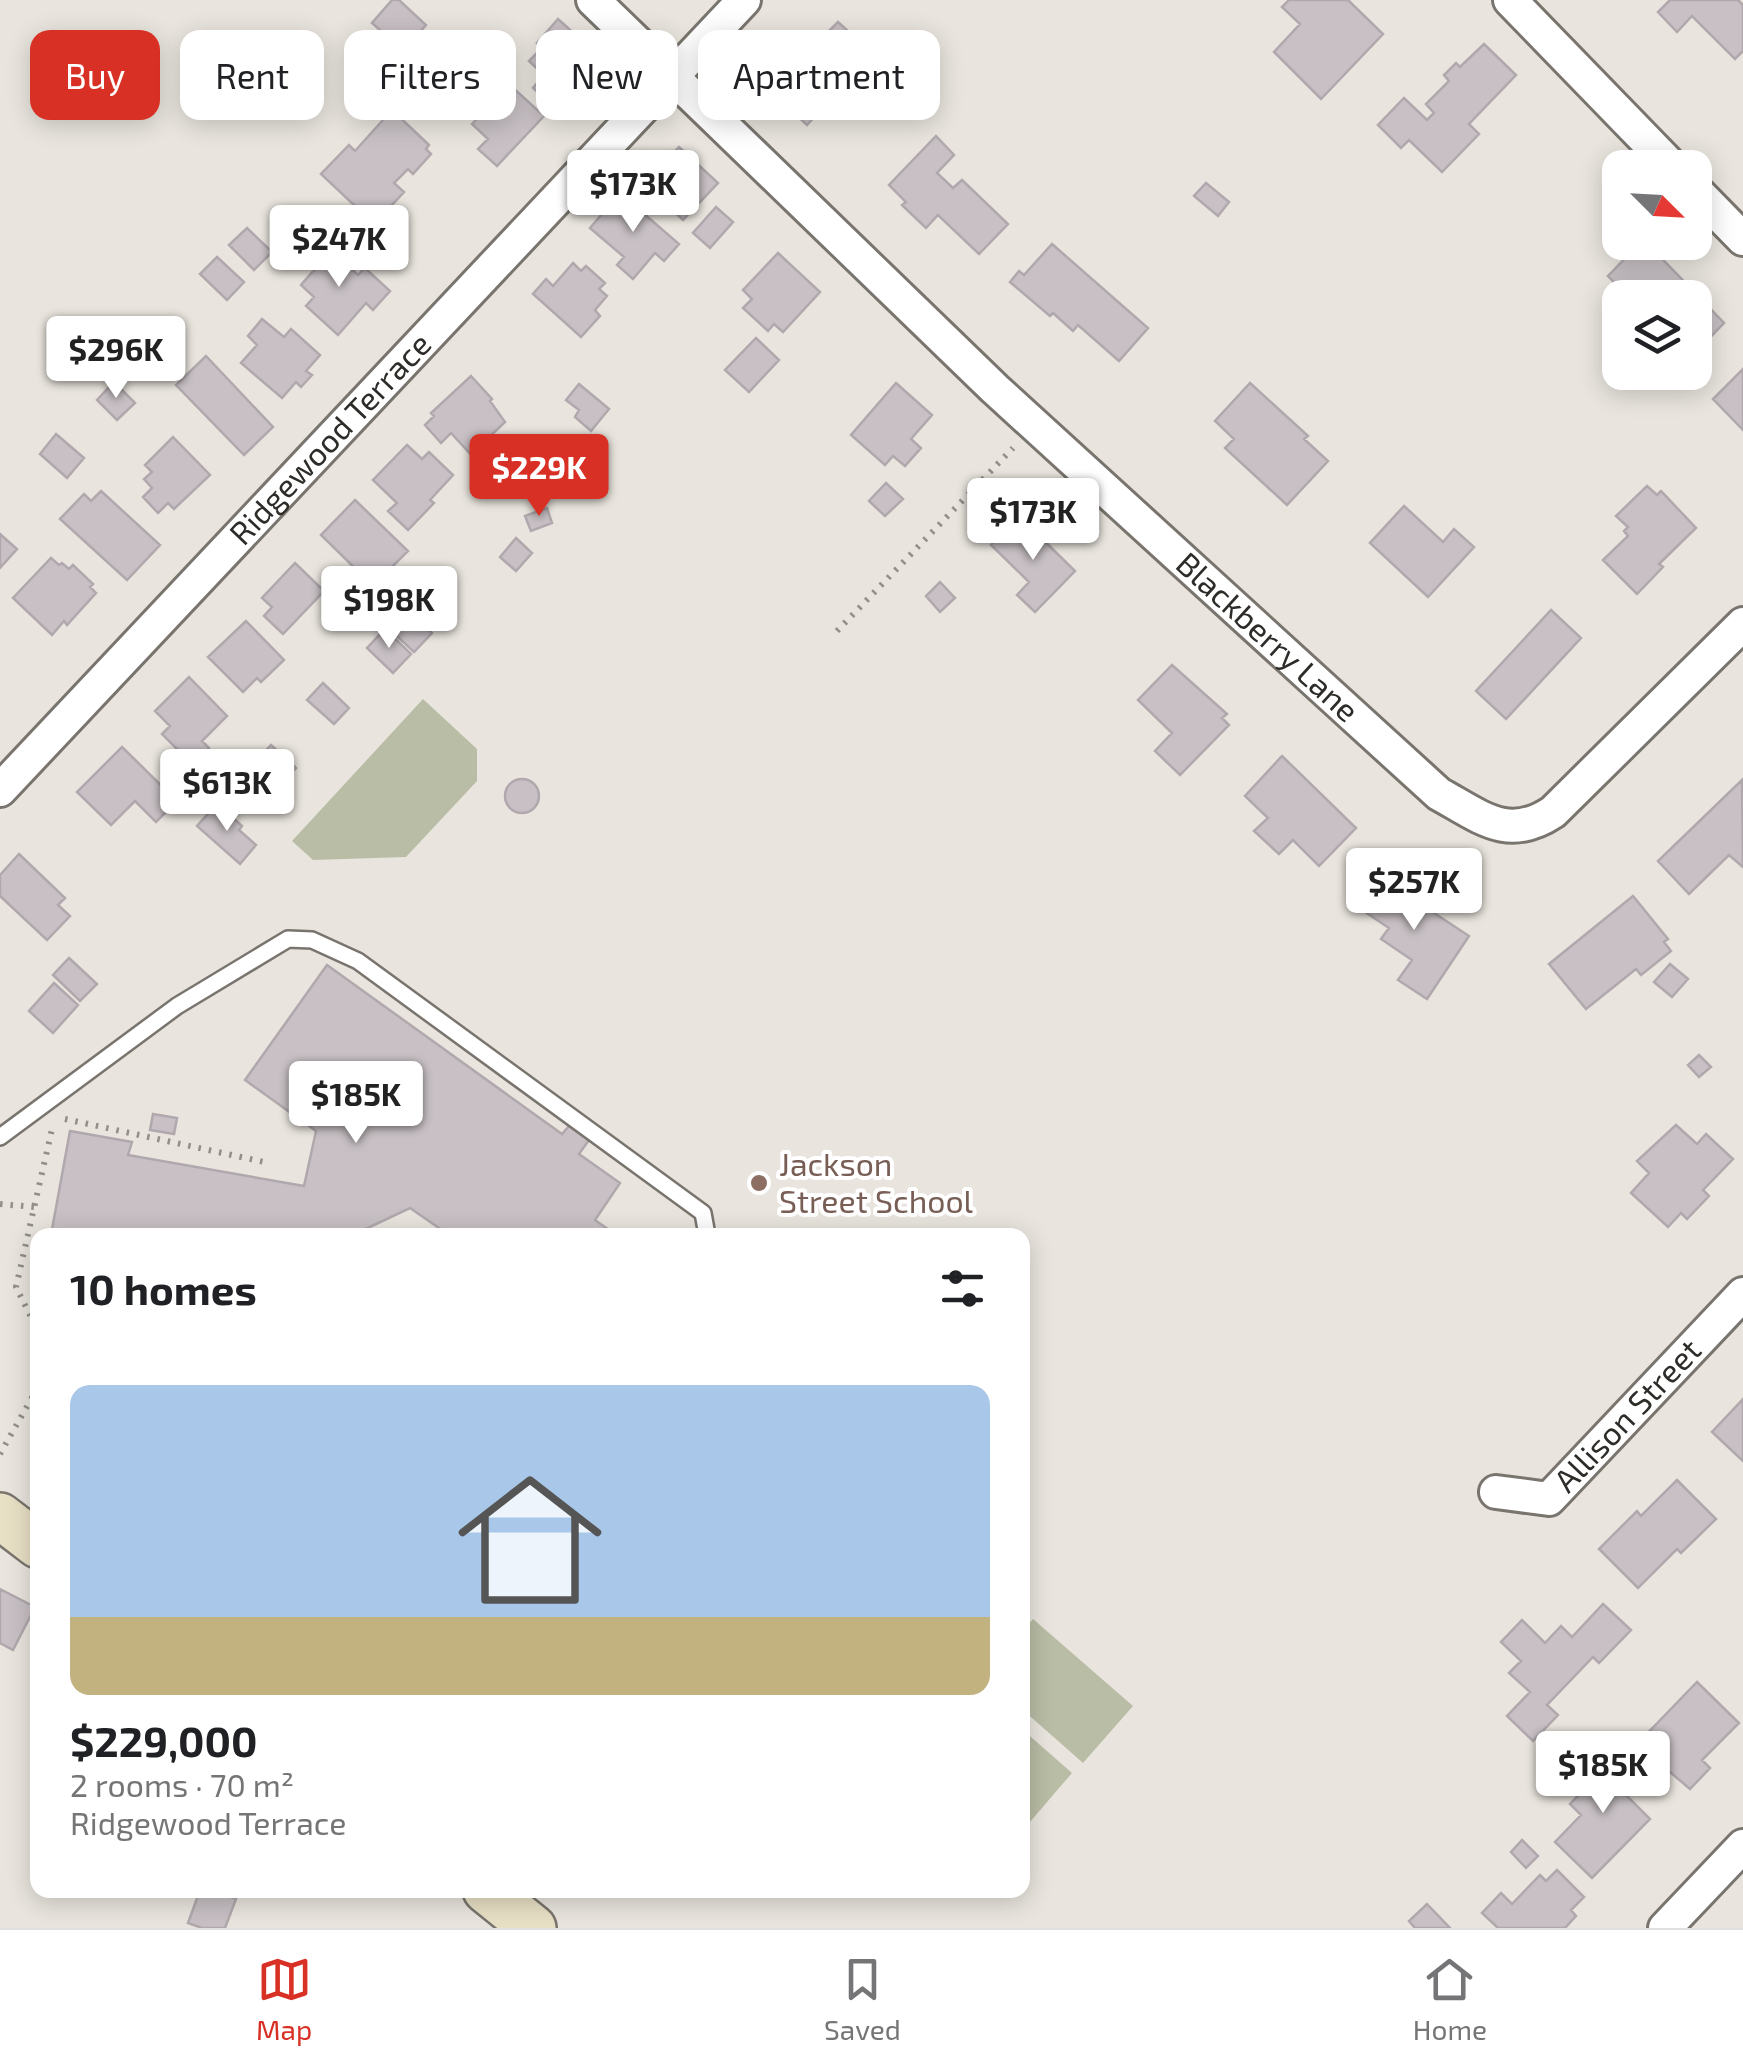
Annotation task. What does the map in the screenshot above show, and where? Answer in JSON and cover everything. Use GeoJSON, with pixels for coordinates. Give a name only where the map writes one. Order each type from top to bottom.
{"type":"FeatureCollection","features":[{"type":"Feature","properties":{"kind":"street","name":"Blackberry Lane"},"geometry":{"type":"LineString","coordinates":[[593,0],[625,30]]}},
{"type":"Feature","properties":{"kind":"street","name":"Ridgewood Terrace"},"geometry":{"type":"LineString","coordinates":[[678,71],[744,0]]}},
{"type":"Feature","properties":{"kind":"street"},"geometry":{"type":"LineString","coordinates":[[1510,0],[1656,150]]}},
{"type":"Feature","properties":{"kind":"street","name":"Blackberry Lane"},"geometry":{"type":"LineString","coordinates":[[678,81],[1034,424],[1440,794],[1498,824],[1530,824],[1553,812],[1743,624]]}},
{"type":"Feature","properties":{"kind":"street","name":"Ridgewood Terrace"},"geometry":{"type":"LineString","coordinates":[[0,790],[632,120]]}},
{"type":"Feature","properties":{"kind":"street"},"geometry":{"type":"LineString","coordinates":[[1712,208],[1743,240]]}},
{"type":"Feature","properties":{"kind":"street","name":"Allison Street"},"geometry":{"type":"LineString","coordinates":[[1496,1492],[1548,1499],[1743,1294]]}},
{"type":"Feature","properties":{"kind":"street"},"geometry":{"type":"LineString","coordinates":[[0,1516],[30,1538]]}},
{"type":"Feature","properties":{"kind":"street"},"geometry":{"type":"LineString","coordinates":[[1665,1928],[1743,1846]]}},
{"type":"Feature","properties":{"kind":"street"},"geometry":{"type":"LineString","coordinates":[[496,1898],[533,1928]]}},
{"type":"Feature","properties":{"kind":"lane"},"geometry":{"type":"LineString","coordinates":[[0,1137],[177,1006],[288,938],[312,940],[358,961],[704,1213],[706,1228]]}},
{"type":"Feature","properties":{"kind":"path"},"geometry":{"type":"LineString","coordinates":[[836,631],[1034,424]]}},
{"type":"Feature","properties":{"kind":"path"},"geometry":{"type":"LineString","coordinates":[[30,1314],[16,1287],[54,1117],[264,1162]]}},
{"type":"Feature","properties":{"kind":"path"},"geometry":{"type":"LineString","coordinates":[[0,1204],[34,1207]]}},
{"type":"Feature","properties":{"kind":"path"},"geometry":{"type":"LineString","coordinates":[[0,1454],[30,1401]]}},
{"type":"Feature","properties":{"kind":"green space"},"geometry":{"type":"Polygon","coordinates":[[[423,699],[477,749],[477,781],[406,857],[313,860],[292,841],[423,699]]]}},
{"type":"Feature","properties":{"kind":"green space"},"geometry":{"type":"Polygon","coordinates":[[[1033,1619],[1133,1706],[1083,1763],[1030,1716],[1033,1619]]]}},
{"type":"Feature","properties":{"kind":"green space"},"geometry":{"type":"Polygon","coordinates":[[[1030,1736],[1072,1773],[1030,1822],[1030,1736]]]}},
{"type":"Feature","properties":{"kind":"building"},"geometry":{"type":"Polygon","coordinates":[[[392,0],[399,0],[426,25],[422,30],[380,30],[372,23],[392,0]]]}},
{"type":"Feature","properties":{"kind":"building"},"geometry":{"type":"Polygon","coordinates":[[[1289,0],[1348,0],[1383,34],[1321,99],[1274,52],[1300,24],[1282,7],[1289,0]]]}},
{"type":"Feature","properties":{"kind":"building"},"geometry":{"type":"Polygon","coordinates":[[[1670,0],[1738,0],[1743,5],[1743,51],[1735,59],[1692,16],[1677,32],[1658,12],[1670,0]]]}},
{"type":"Feature","properties":{"kind":"building"},"geometry":{"type":"Polygon","coordinates":[[[558,19],[570,30],[548,30],[558,19]]]}},
{"type":"Feature","properties":{"kind":"building"},"geometry":{"type":"Polygon","coordinates":[[[838,22],[847,30],[830,30],[838,22]]]}},
{"type":"Feature","properties":{"kind":"building"},"geometry":{"type":"Polygon","coordinates":[[[1484,44],[1516,75],[1469,124],[1479,134],[1442,172],[1409,140],[1401,148],[1378,125],[1404,98],[1427,120],[1434,113],[1426,104],[1449,81],[1444,75],[1456,63],[1460,67],[1484,44]]]}},
{"type":"Feature","properties":{"kind":"building"},"geometry":{"type":"Polygon","coordinates":[[[516,91],[536,109],[536,120],[540,120],[497,166],[478,149],[488,139],[472,124],[476,120],[516,120],[516,91]]]}},
{"type":"Feature","properties":{"kind":"building"},"geometry":{"type":"Polygon","coordinates":[[[383,120],[403,120],[429,145],[426,149],[431,154],[413,174],[408,169],[394,183],[404,192],[374,224],[321,174],[349,145],[355,151],[383,120]]]}},
{"type":"Feature","properties":{"kind":"building"},"geometry":{"type":"Polygon","coordinates":[[[936,136],[954,155],[937,173],[953,188],[962,180],[1008,224],[979,254],[938,215],[926,228],[902,205],[906,202],[889,185],[936,136]]]}},
{"type":"Feature","properties":{"kind":"building"},"geometry":{"type":"Polygon","coordinates":[[[679,147],[718,183],[683,220],[645,184],[679,147]]]}},
{"type":"Feature","properties":{"kind":"building"},"geometry":{"type":"Polygon","coordinates":[[[1206,183],[1229,202],[1218,216],[1194,196],[1206,183]]]}},
{"type":"Feature","properties":{"kind":"building"},"geometry":{"type":"Polygon","coordinates":[[[620,193],[679,244],[664,261],[655,253],[633,279],[617,265],[624,257],[590,228],[620,193]]]}},
{"type":"Feature","properties":{"kind":"building"},"geometry":{"type":"Polygon","coordinates":[[[716,207],[733,222],[710,248],[693,233],[716,207]]]}},
{"type":"Feature","properties":{"kind":"building"},"geometry":{"type":"Polygon","coordinates":[[[247,228],[272,252],[254,270],[229,245],[247,228]]]}},
{"type":"Feature","properties":{"kind":"building"},"geometry":{"type":"Polygon","coordinates":[[[316,244],[333,261],[338,256],[358,275],[365,268],[390,291],[373,310],[366,303],[338,335],[306,306],[314,297],[301,285],[314,270],[302,259],[316,244]]]}},
{"type":"Feature","properties":{"kind":"building"},"geometry":{"type":"Polygon","coordinates":[[[1052,244],[1148,328],[1119,361],[1078,325],[1073,331],[1010,282],[1019,271],[1024,275],[1052,244]]]}},
{"type":"Feature","properties":{"kind":"building"},"geometry":{"type":"Polygon","coordinates":[[[778,253],[820,292],[783,332],[774,324],[768,331],[743,308],[752,299],[743,290],[778,253]]]}},
{"type":"Feature","properties":{"kind":"building"},"geometry":{"type":"Polygon","coordinates":[[[217,257],[244,282],[227,300],[200,274],[217,257]]]}},
{"type":"Feature","properties":{"kind":"building"},"geometry":{"type":"Polygon","coordinates":[[[1624,260],[1663,260],[1683,280],[1612,280],[1608,276],[1624,260]]]}},
{"type":"Feature","properties":{"kind":"building"},"geometry":{"type":"Polygon","coordinates":[[[573,263],[581,271],[586,266],[605,283],[599,289],[607,296],[595,310],[600,316],[581,337],[533,294],[546,279],[553,286],[573,263]]]}},
{"type":"Feature","properties":{"kind":"building"},"geometry":{"type":"Polygon","coordinates":[[[1712,311],[1724,323],[1712,335],[1712,311]]]}},
{"type":"Feature","properties":{"kind":"building"},"geometry":{"type":"Polygon","coordinates":[[[262,319],[284,337],[291,329],[320,355],[306,371],[312,375],[301,387],[296,382],[282,398],[241,363],[257,345],[248,336],[262,319]]]}},
{"type":"Feature","properties":{"kind":"building"},"geometry":{"type":"Polygon","coordinates":[[[756,338],[779,360],[749,392],[725,370],[756,338]]]}},
{"type":"Feature","properties":{"kind":"building"},"geometry":{"type":"Polygon","coordinates":[[[206,356],[273,427],[244,455],[176,385],[206,356]]]}},
{"type":"Feature","properties":{"kind":"building"},"geometry":{"type":"Polygon","coordinates":[[[1743,369],[1743,430],[1713,399],[1743,369]]]}},
{"type":"Feature","properties":{"kind":"building"},"geometry":{"type":"Polygon","coordinates":[[[471,376],[492,399],[505,422],[488,438],[493,443],[475,459],[451,433],[441,443],[425,425],[434,416],[431,413],[471,376]]]}},
{"type":"Feature","properties":{"kind":"building"},"geometry":{"type":"Polygon","coordinates":[[[114,382],[135,403],[117,420],[97,400],[114,382]]]}},
{"type":"Feature","properties":{"kind":"building"},"geometry":{"type":"Polygon","coordinates":[[[896,383],[932,415],[911,439],[921,448],[905,466],[893,456],[885,465],[851,435],[896,383]]]}},
{"type":"Feature","properties":{"kind":"building"},"geometry":{"type":"Polygon","coordinates":[[[1250,383],[1308,436],[1304,439],[1328,461],[1287,505],[1225,448],[1234,439],[1215,421],[1250,383]]]}},
{"type":"Feature","properties":{"kind":"building"},"geometry":{"type":"Polygon","coordinates":[[[579,384],[609,409],[591,431],[575,417],[579,410],[566,400],[579,384]]]}},
{"type":"Feature","properties":{"kind":"building"},"geometry":{"type":"Polygon","coordinates":[[[56,434],[84,458],[67,478],[40,454],[56,434]]]}},
{"type":"Feature","properties":{"kind":"building"},"geometry":{"type":"Polygon","coordinates":[[[173,437],[210,475],[174,509],[168,503],[158,513],[143,497],[152,488],[144,479],[152,472],[145,465],[173,437]]]}},
{"type":"Feature","properties":{"kind":"building"},"geometry":{"type":"Polygon","coordinates":[[[407,445],[422,459],[429,452],[453,475],[430,500],[434,503],[408,530],[388,511],[397,503],[373,480],[407,445]]]}},
{"type":"Feature","properties":{"kind":"building"},"geometry":{"type":"Polygon","coordinates":[[[544,446],[574,469],[558,490],[528,467],[544,446]]]}},
{"type":"Feature","properties":{"kind":"building"},"geometry":{"type":"Polygon","coordinates":[[[886,483],[903,499],[885,516],[869,501],[886,483]]]}},
{"type":"Feature","properties":{"kind":"building"},"geometry":{"type":"Polygon","coordinates":[[[1647,486],[1657,495],[1661,491],[1696,528],[1659,564],[1663,567],[1637,594],[1603,560],[1628,536],[1624,531],[1628,527],[1616,516],[1647,486]]]}},
{"type":"Feature","properties":{"kind":"building"},"geometry":{"type":"Polygon","coordinates":[[[101,491],[160,545],[127,580],[60,519],[84,494],[91,501],[101,491]]]}},
{"type":"Feature","properties":{"kind":"building"},"geometry":{"type":"Polygon","coordinates":[[[355,500],[408,551],[373,586],[321,535],[355,500]]]}},
{"type":"Feature","properties":{"kind":"building"},"geometry":{"type":"Polygon","coordinates":[[[1404,506],[1443,542],[1454,529],[1474,547],[1428,597],[1370,543],[1404,506]]]}},
{"type":"Feature","properties":{"kind":"building"},"geometry":{"type":"Polygon","coordinates":[[[547,508],[552,523],[531,531],[525,516],[547,508]]]}},
{"type":"Feature","properties":{"kind":"building"},"geometry":{"type":"Polygon","coordinates":[[[1019,516],[1075,571],[1035,612],[1017,595],[1029,582],[991,545],[1019,516]]]}},
{"type":"Feature","properties":{"kind":"building"},"geometry":{"type":"Polygon","coordinates":[[[0,534],[17,549],[0,568],[0,534]]]}},
{"type":"Feature","properties":{"kind":"building"},"geometry":{"type":"Polygon","coordinates":[[[516,538],[532,553],[516,571],[500,557],[516,538]]]}},
{"type":"Feature","properties":{"kind":"building"},"geometry":{"type":"Polygon","coordinates":[[[51,558],[69,569],[73,565],[93,584],[90,587],[96,593],[67,625],[64,621],[52,635],[13,598],[51,558]]]}},
{"type":"Feature","properties":{"kind":"building"},"geometry":{"type":"Polygon","coordinates":[[[295,563],[324,591],[283,634],[264,616],[272,607],[262,598],[295,563]]]}},
{"type":"Feature","properties":{"kind":"building"},"geometry":{"type":"Polygon","coordinates":[[[940,582],[955,598],[940,612],[926,596],[940,582]]]}},
{"type":"Feature","properties":{"kind":"building"},"geometry":{"type":"Polygon","coordinates":[[[403,607],[432,633],[414,652],[386,626],[403,607]]]}},
{"type":"Feature","properties":{"kind":"building"},"geometry":{"type":"Polygon","coordinates":[[[1551,610],[1581,638],[1506,719],[1476,691],[1551,610]]]}},
{"type":"Feature","properties":{"kind":"building"},"geometry":{"type":"Polygon","coordinates":[[[246,621],[284,660],[261,682],[257,678],[243,692],[208,657],[246,621]]]}},
{"type":"Feature","properties":{"kind":"building"},"geometry":{"type":"Polygon","coordinates":[[[385,629],[411,654],[393,673],[367,648],[385,629]]]}},
{"type":"Feature","properties":{"kind":"building"},"geometry":{"type":"Polygon","coordinates":[[[1172,665],[1227,714],[1222,718],[1229,725],[1180,775],[1155,751],[1172,733],[1138,700],[1172,665]]]}},
{"type":"Feature","properties":{"kind":"building"},"geometry":{"type":"Polygon","coordinates":[[[189,677],[227,716],[202,741],[209,748],[193,765],[162,734],[170,726],[155,711],[189,677]]]}},
{"type":"Feature","properties":{"kind":"building"},"geometry":{"type":"Polygon","coordinates":[[[323,683],[349,708],[334,724],[307,700],[323,683]]]}},
{"type":"Feature","properties":{"kind":"building"},"geometry":{"type":"Polygon","coordinates":[[[271,745],[296,768],[281,783],[257,760],[271,745]]]}},
{"type":"Feature","properties":{"kind":"building"},"geometry":{"type":"Polygon","coordinates":[[[122,747],[177,801],[156,822],[135,801],[111,825],[77,792],[122,747]]]}},
{"type":"Feature","properties":{"kind":"building"},"geometry":{"type":"Polygon","coordinates":[[[1282,756],[1356,828],[1319,866],[1293,840],[1279,854],[1254,831],[1268,818],[1245,796],[1282,756]]]}},
{"type":"Feature","properties":{"kind":"building"},"geometry":{"type":"Polygon","coordinates":[[[522,779],[534,784],[539,796],[534,808],[522,813],[510,808],[505,796],[510,784],[522,779]]]}},
{"type":"Feature","properties":{"kind":"building"},"geometry":{"type":"Polygon","coordinates":[[[1742,780],[1743,867],[1729,855],[1689,894],[1658,861],[1742,780]]]}},
{"type":"Feature","properties":{"kind":"building"},"geometry":{"type":"Polygon","coordinates":[[[217,804],[256,845],[240,864],[197,826],[217,804]]]}},
{"type":"Feature","properties":{"kind":"building"},"geometry":{"type":"Polygon","coordinates":[[[19,854],[65,898],[58,905],[70,916],[47,940],[0,896],[0,875],[19,854]]]}},
{"type":"Feature","properties":{"kind":"building"},"geometry":{"type":"Polygon","coordinates":[[[1383,872],[1420,896],[1416,901],[1469,936],[1427,999],[1398,980],[1412,960],[1381,939],[1389,928],[1359,908],[1383,872]]]}},
{"type":"Feature","properties":{"kind":"building"},"geometry":{"type":"Polygon","coordinates":[[[1633,896],[1668,939],[1664,942],[1671,951],[1641,975],[1636,969],[1586,1009],[1549,964],[1633,896]]]}},
{"type":"Feature","properties":{"kind":"building"},"geometry":{"type":"Polygon","coordinates":[[[69,958],[97,984],[80,1001],[53,975],[69,958]]]}},
{"type":"Feature","properties":{"kind":"building"},"geometry":{"type":"Polygon","coordinates":[[[1670,964],[1688,979],[1672,997],[1654,982],[1670,964]]]}},
{"type":"Feature","properties":{"kind":"building"},"geometry":{"type":"Polygon","coordinates":[[[327,965],[562,1134],[569,1126],[589,1140],[579,1154],[620,1183],[595,1220],[606,1228],[439,1228],[410,1208],[368,1228],[52,1228],[70,1131],[132,1142],[128,1155],[304,1186],[316,1131],[245,1080],[327,965]]]}},
{"type":"Feature","properties":{"kind":"building"},"geometry":{"type":"Polygon","coordinates":[[[54,983],[78,1005],[53,1033],[29,1011],[54,983]]]}},
{"type":"Feature","properties":{"kind":"building"},"geometry":{"type":"Polygon","coordinates":[[[1699,1055],[1711,1067],[1699,1077],[1688,1065],[1699,1055]]]}},
{"type":"Feature","properties":{"kind":"building"},"geometry":{"type":"Polygon","coordinates":[[[153,1114],[177,1118],[174,1134],[150,1130],[153,1114]]]}},
{"type":"Feature","properties":{"kind":"building"},"geometry":{"type":"Polygon","coordinates":[[[1676,1125],[1697,1144],[1706,1134],[1733,1159],[1703,1190],[1709,1196],[1687,1219],[1681,1213],[1668,1227],[1631,1193],[1649,1173],[1637,1161],[1676,1125]]]}},
{"type":"Feature","properties":{"kind":"building"},"geometry":{"type":"Polygon","coordinates":[[[1743,1399],[1743,1461],[1712,1432],[1743,1399]]]}},
{"type":"Feature","properties":{"kind":"building"},"geometry":{"type":"Polygon","coordinates":[[[1677,1480],[1716,1519],[1681,1553],[1677,1549],[1638,1588],[1599,1549],[1637,1511],[1641,1516],[1677,1480]]]}},
{"type":"Feature","properties":{"kind":"building"},"geometry":{"type":"Polygon","coordinates":[[[0,1589],[30,1604],[30,1617],[13,1650],[0,1643],[0,1589]]]}},
{"type":"Feature","properties":{"kind":"building"},"geometry":{"type":"Polygon","coordinates":[[[1603,1604],[1631,1630],[1599,1663],[1593,1657],[1547,1705],[1558,1715],[1533,1741],[1507,1716],[1530,1692],[1509,1673],[1521,1661],[1501,1642],[1522,1620],[1545,1643],[1561,1626],[1572,1637],[1603,1604]]]}},
{"type":"Feature","properties":{"kind":"building"},"geometry":{"type":"Polygon","coordinates":[[[1697,1682],[1739,1723],[1702,1760],[1710,1768],[1690,1789],[1650,1755],[1653,1751],[1641,1740],[1697,1682]]]}},
{"type":"Feature","properties":{"kind":"building"},"geometry":{"type":"Polygon","coordinates":[[[1605,1745],[1635,1774],[1620,1789],[1650,1819],[1592,1878],[1555,1842],[1581,1815],[1570,1804],[1599,1774],[1587,1762],[1605,1745]]]}},
{"type":"Feature","properties":{"kind":"building"},"geometry":{"type":"Polygon","coordinates":[[[1522,1840],[1538,1856],[1526,1868],[1511,1852],[1522,1840]]]}},
{"type":"Feature","properties":{"kind":"building"},"geometry":{"type":"Polygon","coordinates":[[[1557,1870],[1584,1897],[1571,1910],[1576,1916],[1565,1928],[1498,1928],[1482,1913],[1501,1893],[1512,1904],[1540,1875],[1546,1881],[1557,1870]]]}},
{"type":"Feature","properties":{"kind":"building"},"geometry":{"type":"Polygon","coordinates":[[[197,1898],[236,1899],[225,1928],[202,1928],[188,1923],[197,1898]]]}},
{"type":"Feature","properties":{"kind":"building"},"geometry":{"type":"Polygon","coordinates":[[[1427,1904],[1450,1928],[1415,1928],[1409,1921],[1427,1904]]]}},
{"type":"Feature","properties":{"kind":"place","name":"Jackson Street School"},"geometry":{"type":"Point","coordinates":[759,1183]}}]}
